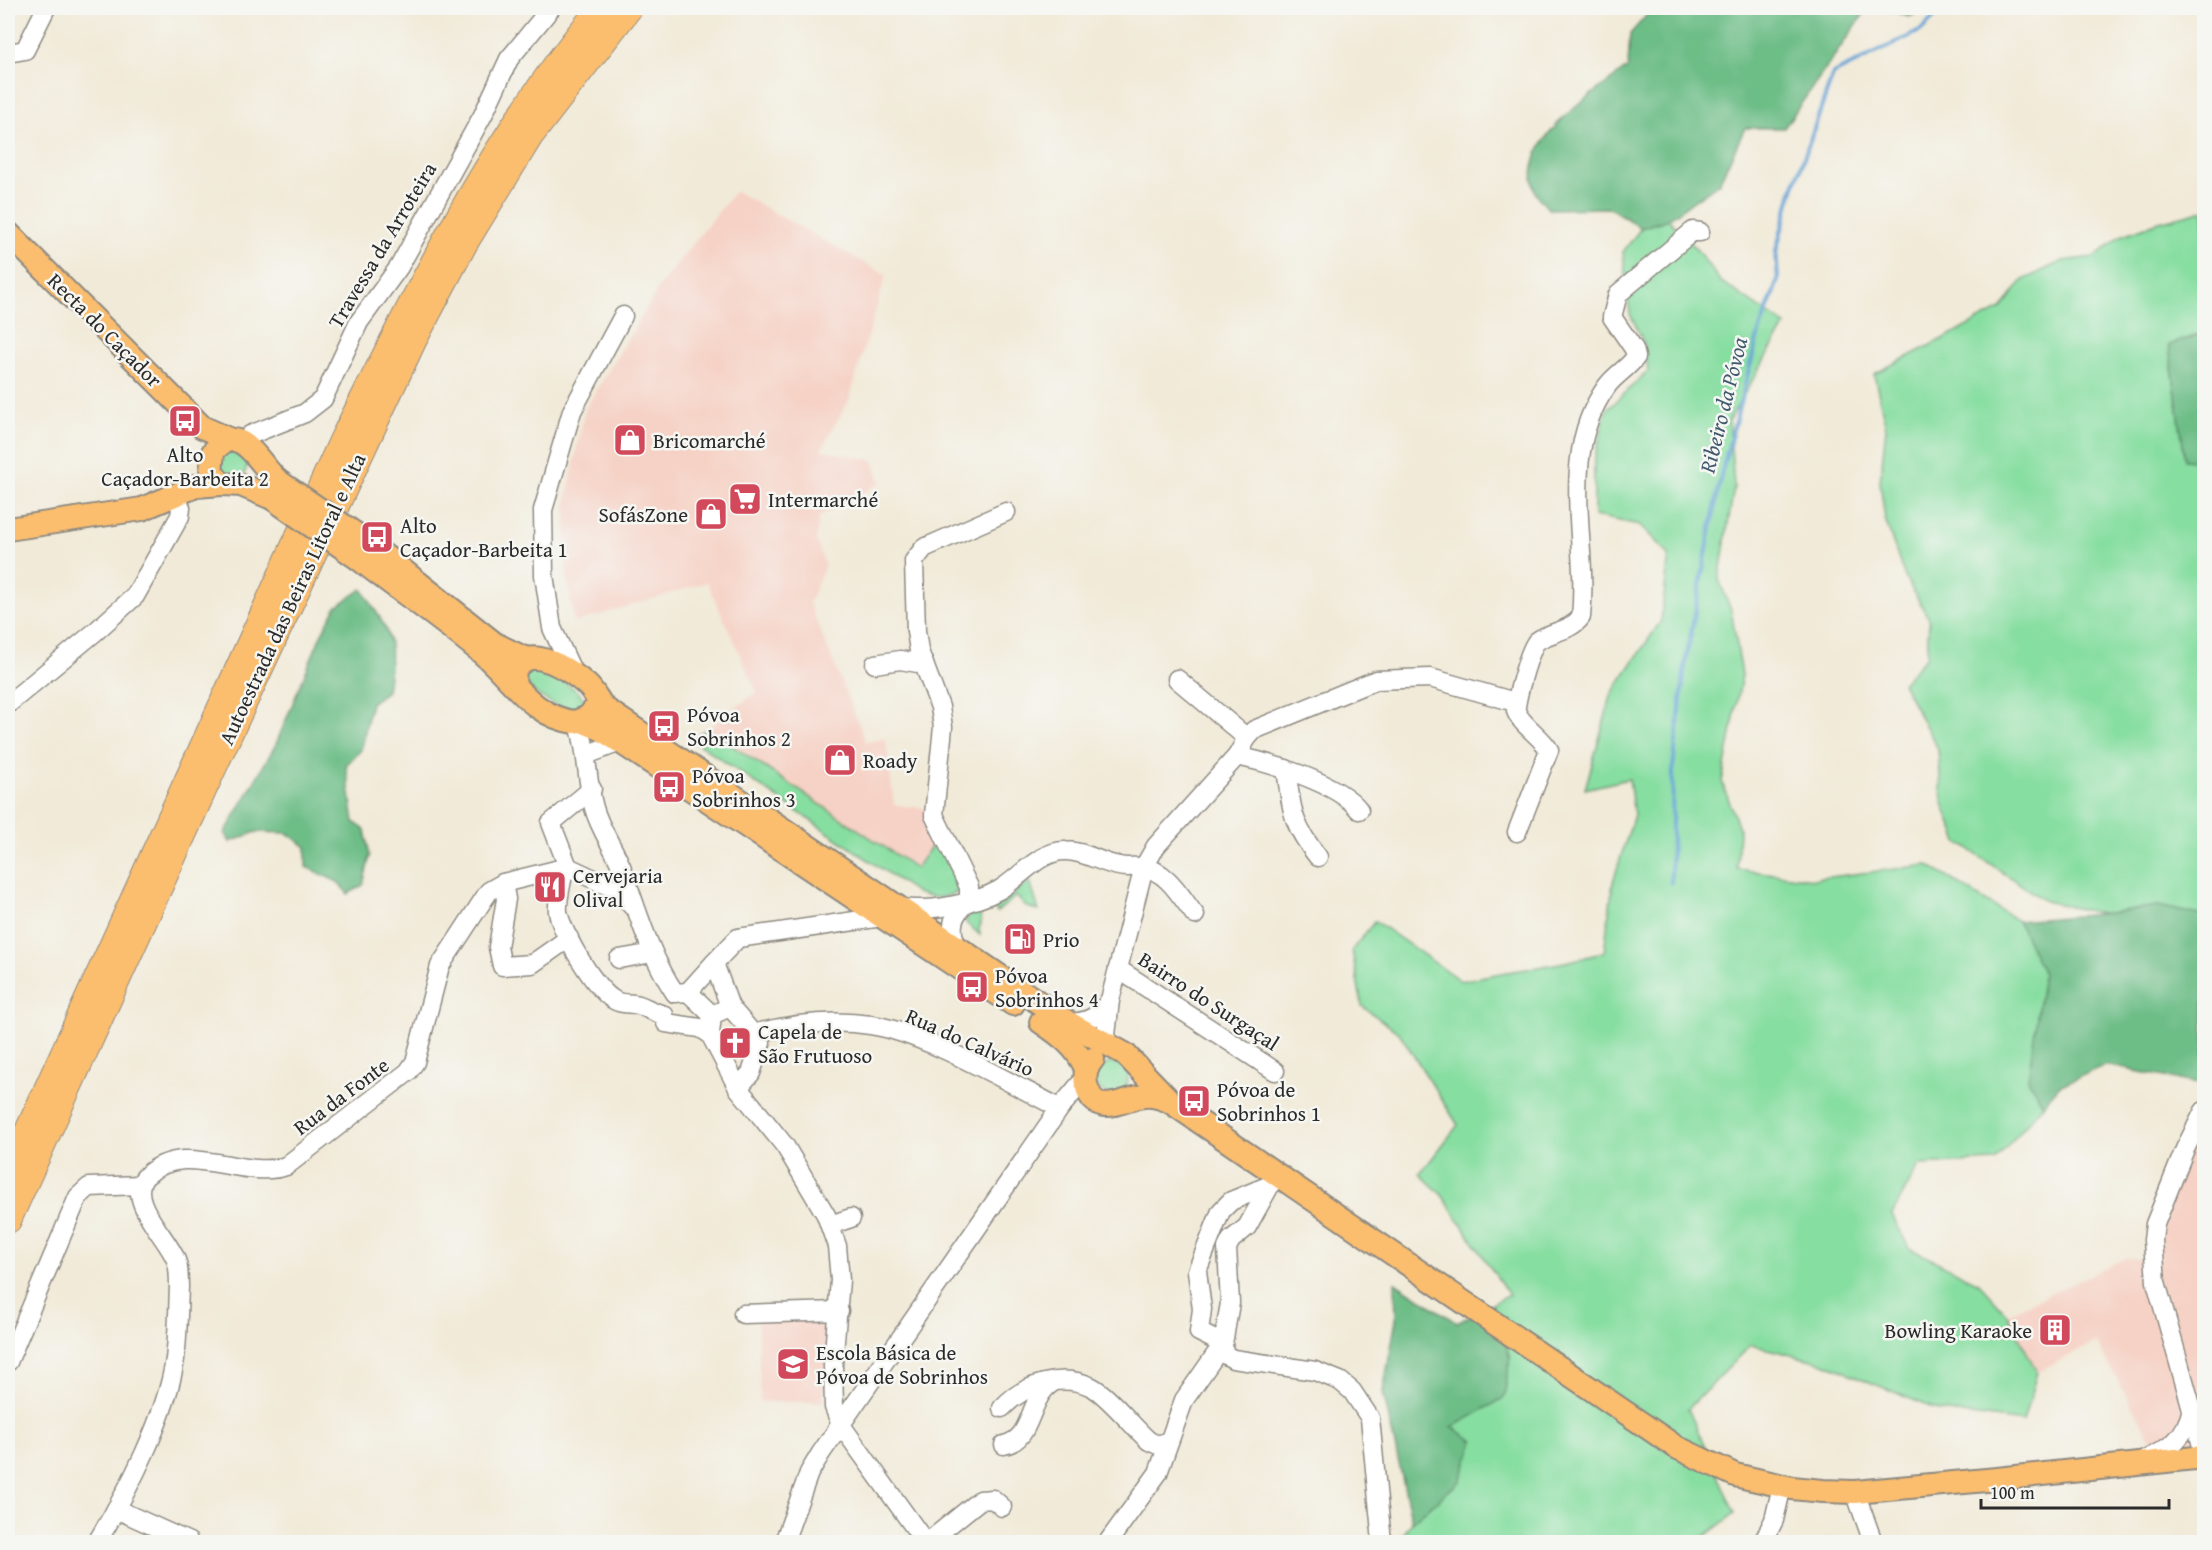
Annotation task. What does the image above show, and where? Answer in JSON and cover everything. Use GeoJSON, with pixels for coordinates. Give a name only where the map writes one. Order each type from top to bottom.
{"type":"FeatureCollection","features":[{"type":"Feature","properties":{"kind":"highway","name":"Autoestrada das Beiras Litoral e Alta"},"geometry":{"type":"LineString","coordinates":[[8,1175],[342,441],[396,334],[447,236],[511,130],[601,8]]}},
{"type":"Feature","properties":{"kind":"highway","name":"Autoestrada das Beiras Litoral e Alta"},"geometry":{"type":"LineString","coordinates":[[8,1220],[216,762],[413,341],[464,244],[530,136],[629,8]]}},
{"type":"Feature","properties":{"kind":"main road","name":"Recta do Caçador"},"geometry":{"type":"LineString","coordinates":[[8,233],[202,427],[231,450]]}},
{"type":"Feature","properties":{"kind":"main road"},"geometry":{"type":"LineString","coordinates":[[231,450],[256,463],[253,476],[232,485]]}},
{"type":"Feature","properties":{"kind":"main road"},"geometry":{"type":"LineString","coordinates":[[231,450],[211,472],[232,485]]}},
{"type":"Feature","properties":{"kind":"main road"},"geometry":{"type":"LineString","coordinates":[[231,450],[275,489],[495,644],[566,670],[587,685],[604,708],[1060,1035],[1080,1055],[1086,1074],[1086,1087],[1097,1101],[1114,1106],[1130,1099],[1150,1096],[1172,1103]]}},
{"type":"Feature","properties":{"kind":"main road"},"geometry":{"type":"LineString","coordinates":[[180,492],[231,450]]}},
{"type":"Feature","properties":{"kind":"main road"},"geometry":{"type":"LineString","coordinates":[[8,529],[142,509],[205,484],[275,489]]}},
{"type":"Feature","properties":{"kind":"main road"},"geometry":{"type":"LineString","coordinates":[[362,550],[484,654],[513,682],[521,694],[542,711],[568,721],[580,721],[620,742],[845,892],[957,947],[1069,1023],[1111,1048],[1125,1053],[1172,1103],[1273,1180],[1676,1447],[1735,1474],[1782,1486],[1855,1492],[2205,1455]]}},
{"type":"Feature","properties":{"kind":"main road"},"geometry":{"type":"LineString","coordinates":[[513,682],[515,668],[530,658]]}},
{"type":"Feature","properties":{"kind":"main road"},"geometry":{"type":"LineString","coordinates":[[580,721],[593,711],[595,697]]}},
{"type":"Feature","properties":{"kind":"main road"},"geometry":{"type":"LineString","coordinates":[[1086,1074],[1098,1055],[1111,1048]]}},
{"type":"Feature","properties":{"kind":"main road"},"geometry":{"type":"LineString","coordinates":[[1130,1099],[1140,1085],[1138,1067]]}},
{"type":"Feature","properties":{"kind":"street"},"geometry":{"type":"LineString","coordinates":[[8,53],[25,50],[46,8]]}},
{"type":"Feature","properties":{"kind":"street","name":"Travessa da Arroteira"},"geometry":{"type":"LineString","coordinates":[[231,450],[250,435],[305,413],[323,399],[359,322],[399,267],[483,115],[508,59],[551,8]]}},
{"type":"Feature","properties":{"kind":"street"},"geometry":{"type":"LineString","coordinates":[[1517,832],[1549,750],[1516,712],[1515,702],[1521,692],[1532,646],[1538,640],[1576,625],[1581,617],[1577,502],[1583,447],[1596,404],[1607,386],[1636,357],[1634,349],[1612,317],[1614,303],[1618,294],[1693,231],[1701,232]]}},
{"type":"Feature","properties":{"kind":"street"},"geometry":{"type":"LineString","coordinates":[[575,677],[552,628],[544,575],[543,510],[572,411],[623,316]]}},
{"type":"Feature","properties":{"kind":"street"},"geometry":{"type":"LineString","coordinates":[[8,704],[135,596],[180,516],[180,492]]}},
{"type":"Feature","properties":{"kind":"street"},"geometry":{"type":"LineString","coordinates":[[957,947],[952,936],[952,924],[955,913],[969,900],[969,887],[934,815],[943,727],[940,707],[924,664],[914,613],[914,561],[924,548],[1006,512]]}},
{"type":"Feature","properties":{"kind":"street"},"geometry":{"type":"LineString","coordinates":[[530,658],[552,628]]}},
{"type":"Feature","properties":{"kind":"street"},"geometry":{"type":"LineString","coordinates":[[875,664],[900,660],[924,664]]}},
{"type":"Feature","properties":{"kind":"street"},"geometry":{"type":"LineString","coordinates":[[1178,679],[1247,738],[1263,726],[1376,680],[1430,678],[1515,702]]}},
{"type":"Feature","properties":{"kind":"street"},"geometry":{"type":"LineString","coordinates":[[580,721],[594,807],[623,870],[634,908],[649,937],[653,953],[681,993],[712,1015]]}},
{"type":"Feature","properties":{"kind":"street","name":"Bairro do Surgaçal"},"geometry":{"type":"LineString","coordinates":[[1111,1048],[1110,1000],[1144,867],[1156,846],[1237,756],[1247,738]]}},
{"type":"Feature","properties":{"kind":"street"},"geometry":{"type":"LineString","coordinates":[[586,755],[620,742]]}},
{"type":"Feature","properties":{"kind":"street"},"geometry":{"type":"LineString","coordinates":[[1237,756],[1286,769],[1351,799],[1359,810]]}},
{"type":"Feature","properties":{"kind":"street"},"geometry":{"type":"LineString","coordinates":[[1286,769],[1296,825],[1300,834],[1318,857]]}},
{"type":"Feature","properties":{"kind":"street"},"geometry":{"type":"LineString","coordinates":[[592,789],[551,823],[562,869],[558,911],[569,938],[607,995],[616,1002],[640,1005],[649,1012],[664,1015]]}},
{"type":"Feature","properties":{"kind":"street"},"geometry":{"type":"LineString","coordinates":[[664,1015],[681,993],[738,938],[891,913],[935,909],[969,900],[1000,890],[1054,852],[1066,851],[1120,867],[1144,867],[1164,876],[1195,915]]}},
{"type":"Feature","properties":{"kind":"street"},"geometry":{"type":"LineString","coordinates":[[569,938],[532,964],[502,966],[498,947],[506,900],[499,885],[562,869],[617,891],[634,908]]}},
{"type":"Feature","properties":{"kind":"street","name":"Rua da Fonte"},"geometry":{"type":"LineString","coordinates":[[140,1185],[146,1177],[159,1168],[187,1160],[257,1171],[272,1171],[286,1166],[408,1072],[415,1062],[440,966],[472,913],[499,885]]}},
{"type":"Feature","properties":{"kind":"street"},"geometry":{"type":"LineString","coordinates":[[834,922],[842,912],[845,892]]}},
{"type":"Feature","properties":{"kind":"street"},"geometry":{"type":"LineString","coordinates":[[619,959],[653,953]]}},
{"type":"Feature","properties":{"kind":"street"},"geometry":{"type":"LineString","coordinates":[[714,963],[730,1006],[761,1043],[751,1073],[738,1088]]}},
{"type":"Feature","properties":{"kind":"street","name":"Bairro do Surgaçal"},"geometry":{"type":"LineString","coordinates":[[1118,969],[1275,1071]]}},
{"type":"Feature","properties":{"kind":"street"},"geometry":{"type":"LineString","coordinates":[[1069,1023],[1088,1022],[1101,1013],[1110,1000]]}},
{"type":"Feature","properties":{"kind":"street"},"geometry":{"type":"LineString","coordinates":[[712,1015],[730,1006]]}},
{"type":"Feature","properties":{"kind":"street"},"geometry":{"type":"LineString","coordinates":[[664,1015],[666,1023],[700,1028],[711,1034]]}},
{"type":"Feature","properties":{"kind":"street"},"geometry":{"type":"LineString","coordinates":[[712,1015],[711,1034],[738,1088],[785,1146],[830,1225],[838,1257],[839,1311],[833,1365],[842,1414],[926,1542],[980,1500],[993,1499],[1002,1507]]}},
{"type":"Feature","properties":{"kind":"street","name":"Rua do Calvário"},"geometry":{"type":"LineString","coordinates":[[753,1034],[771,1029],[831,1022],[873,1025],[932,1046],[1060,1108]]}},
{"type":"Feature","properties":{"kind":"street"},"geometry":{"type":"LineString","coordinates":[[784,1542],[809,1473],[842,1414],[1086,1074]]}},
{"type":"Feature","properties":{"kind":"street"},"geometry":{"type":"LineString","coordinates":[[1060,1108],[1079,1096],[1097,1101]]}},
{"type":"Feature","properties":{"kind":"street"},"geometry":{"type":"LineString","coordinates":[[2205,1111],[2185,1149],[2155,1224],[2153,1240],[2156,1282],[2179,1362],[2198,1407],[2205,1455]]}},
{"type":"Feature","properties":{"kind":"street"},"geometry":{"type":"LineString","coordinates":[[1273,1180],[1247,1227],[1231,1240],[1227,1248],[1230,1303],[1223,1344],[1224,1354],[1233,1359],[1326,1374],[1340,1381],[1362,1403],[1373,1434],[1382,1542]]}},
{"type":"Feature","properties":{"kind":"street"},"geometry":{"type":"LineString","coordinates":[[1223,1344],[1199,1332],[1202,1309],[1197,1271],[1221,1211],[1231,1201],[1273,1180]]}},
{"type":"Feature","properties":{"kind":"street"},"geometry":{"type":"LineString","coordinates":[[8,1362],[78,1197],[89,1187],[140,1185],[141,1202],[177,1262],[179,1284],[175,1360],[153,1433],[116,1509],[97,1542]]}},
{"type":"Feature","properties":{"kind":"street"},"geometry":{"type":"LineString","coordinates":[[830,1225],[851,1218]]}},
{"type":"Feature","properties":{"kind":"street"},"geometry":{"type":"LineString","coordinates":[[743,1314],[839,1311]]}},
{"type":"Feature","properties":{"kind":"street"},"geometry":{"type":"LineString","coordinates":[[1108,1542],[1158,1473],[1184,1400],[1223,1344]]}},
{"type":"Feature","properties":{"kind":"street"},"geometry":{"type":"LineString","coordinates":[[1002,1408],[1014,1394],[1033,1386],[1072,1382],[1091,1386],[1103,1395],[1149,1441],[1158,1445],[1168,1441]]}},
{"type":"Feature","properties":{"kind":"street"},"geometry":{"type":"LineString","coordinates":[[1004,1444],[1015,1443],[1022,1436],[1041,1390],[1052,1383]]}},
{"type":"Feature","properties":{"kind":"street"},"geometry":{"type":"LineString","coordinates":[[2136,1464],[2175,1443],[2188,1427],[2198,1407]]}},
{"type":"Feature","properties":{"kind":"street"},"geometry":{"type":"LineString","coordinates":[[1763,1542],[1774,1520],[1782,1486]]}},
{"type":"Feature","properties":{"kind":"street"},"geometry":{"type":"LineString","coordinates":[[1855,1492],[1873,1542]]}},
{"type":"Feature","properties":{"kind":"street"},"geometry":{"type":"LineString","coordinates":[[116,1509],[189,1542]]}},
{"type":"Feature","properties":{"kind":"shaded area"},"geometry":{"type":"Polygon","coordinates":[[[735,191],[886,275],[849,400],[821,450],[873,460],[880,483],[819,517],[816,539],[825,565],[809,603],[866,742],[886,739],[894,805],[924,808],[938,837],[916,868],[707,729],[757,692],[707,582],[574,623],[566,568],[566,502],[585,409],[663,281],[735,191]]]}},
{"type":"Feature","properties":{"kind":"shaded area"},"geometry":{"type":"Polygon","coordinates":[[[2204,1111],[2204,1451],[2160,1456],[2096,1342],[2037,1372],[2007,1314],[2126,1258],[2154,1260],[2153,1240],[2204,1111]]]}},
{"type":"Feature","properties":{"kind":"shaded area","name":"Escola Básica de Póvoa de Sobrinhos"},"geometry":{"type":"Polygon","coordinates":[[[831,1318],[823,1402],[760,1402],[758,1321],[831,1318]]]}},
{"type":"Feature","properties":{"kind":"green space"},"geometry":{"type":"Polygon","coordinates":[[[1653,8],[1868,8],[1784,128],[1745,128],[1719,183],[1668,219],[1641,228],[1610,208],[1548,209],[1534,190],[1533,170],[1538,152],[1548,135],[1563,119],[1628,67],[1630,34],[1653,8]]]}},
{"type":"Feature","properties":{"kind":"green space"},"geometry":{"type":"Polygon","coordinates":[[[1885,8],[1926,8],[1909,17],[1885,8]]]}},
{"type":"Feature","properties":{"kind":"green space"},"geometry":{"type":"Polygon","coordinates":[[[2204,210],[2204,333],[2169,345],[2185,459],[2204,462],[2204,916],[2158,906],[2102,914],[2045,901],[1958,842],[1942,800],[1938,749],[1902,683],[1927,656],[1929,619],[1905,577],[1885,519],[1880,482],[1886,428],[1874,374],[2001,309],[2023,280],[2063,261],[2094,257],[2121,236],[2156,223],[2204,210]]]}},
{"type":"Feature","properties":{"kind":"green space"},"geometry":{"type":"Polygon","coordinates":[[[1668,219],[1694,246],[1720,281],[1785,325],[1729,420],[1734,487],[1719,580],[1731,610],[1742,675],[1722,782],[1739,828],[1737,869],[1813,879],[1928,865],[2018,921],[2043,973],[2029,1079],[2043,1105],[1995,1161],[1919,1165],[1892,1215],[1909,1248],[1979,1283],[2007,1314],[2037,1372],[2023,1422],[1940,1411],[1824,1363],[1751,1345],[1688,1409],[1735,1513],[1697,1542],[1398,1542],[1412,1522],[1460,1481],[1452,1427],[1475,1412],[1510,1358],[1492,1304],[1509,1295],[1442,1195],[1420,1174],[1458,1125],[1400,1034],[1362,1006],[1352,950],[1375,921],[1461,981],[1604,952],[1613,882],[1634,815],[1629,779],[1585,789],[1612,693],[1661,621],[1669,555],[1640,525],[1594,516],[1594,461],[1606,411],[1648,371],[1644,343],[1630,314],[1623,252],[1641,228],[1668,219]]]}},
{"type":"Feature","properties":{"kind":"green space"},"geometry":{"type":"Polygon","coordinates":[[[2204,333],[2204,462],[2185,460],[2169,345],[2204,333]]]}},
{"type":"Feature","properties":{"kind":"green space"},"geometry":{"type":"Polygon","coordinates":[[[229,448],[249,461],[244,475],[224,476],[218,458],[229,448]]]}},
{"type":"Feature","properties":{"kind":"green space"},"geometry":{"type":"Polygon","coordinates":[[[362,589],[385,627],[391,658],[387,691],[371,703],[361,750],[346,765],[354,822],[365,830],[370,856],[363,885],[348,894],[338,882],[306,867],[306,847],[287,833],[256,832],[230,842],[225,833],[276,744],[321,635],[336,607],[362,589]]]}},
{"type":"Feature","properties":{"kind":"green space"},"geometry":{"type":"Polygon","coordinates":[[[534,669],[562,681],[575,690],[585,701],[584,708],[574,713],[538,695],[523,676],[527,670],[534,669]]]}},
{"type":"Feature","properties":{"kind":"green space"},"geometry":{"type":"Polygon","coordinates":[[[707,729],[916,868],[938,837],[961,890],[939,898],[917,893],[691,739],[707,729]]]}},
{"type":"Feature","properties":{"kind":"green space"},"geometry":{"type":"Polygon","coordinates":[[[1030,882],[1039,911],[1025,906],[1016,896],[997,912],[993,908],[1030,882]]]}},
{"type":"Feature","properties":{"kind":"green space"},"geometry":{"type":"Polygon","coordinates":[[[2158,906],[2204,916],[2204,1085],[2106,1065],[2059,1086],[2043,1105],[2028,1079],[2043,973],[2018,921],[2102,914],[2158,906]]]}},
{"type":"Feature","properties":{"kind":"green space"},"geometry":{"type":"Polygon","coordinates":[[[980,912],[980,935],[966,923],[968,916],[980,912]]]}},
{"type":"Feature","properties":{"kind":"green space"},"geometry":{"type":"Polygon","coordinates":[[[1112,1063],[1123,1068],[1128,1079],[1123,1090],[1112,1095],[1101,1090],[1096,1079],[1101,1068],[1112,1063]]]}},
{"type":"Feature","properties":{"kind":"green space"},"geometry":{"type":"Polygon","coordinates":[[[1395,1282],[1457,1323],[1492,1304],[1510,1358],[1504,1398],[1452,1427],[1474,1441],[1460,1481],[1412,1522],[1383,1392],[1396,1320],[1395,1282]]]}},
{"type":"Feature","properties":{"kind":"waterway","name":"Ribeiro da Póvoa"},"geometry":{"type":"LineString","coordinates":[[1671,883],[1673,767],[1685,665],[1721,475],[1759,332],[1778,280],[1776,251],[1791,195],[1833,74],[1920,31],[1944,8]]}},
{"type":"Feature","properties":{"kind":"place","name":"Alto Caçador-Barbeita 2"},"geometry":{"type":"Point","coordinates":[185,421]}},
{"type":"Feature","properties":{"kind":"place","name":"Bricomarché"},"geometry":{"type":"Point","coordinates":[630,440]}},
{"type":"Feature","properties":{"kind":"place","name":"Intermarché"},"geometry":{"type":"Point","coordinates":[745,499]}},
{"type":"Feature","properties":{"kind":"place","name":"SofásZone"},"geometry":{"type":"Point","coordinates":[711,514]}},
{"type":"Feature","properties":{"kind":"place","name":"Alto Caçador-Barbeita 1"},"geometry":{"type":"Point","coordinates":[377,537]}},
{"type":"Feature","properties":{"kind":"place","name":"Póvoa Sobrinhos 2"},"geometry":{"type":"Point","coordinates":[664,726]}},
{"type":"Feature","properties":{"kind":"place","name":"Roady"},"geometry":{"type":"Point","coordinates":[840,760]}},
{"type":"Feature","properties":{"kind":"place","name":"Póvoa Sobrinhos 3"},"geometry":{"type":"Point","coordinates":[669,787]}},
{"type":"Feature","properties":{"kind":"place","name":"Cervejaria Olival"},"geometry":{"type":"Point","coordinates":[550,887]}},
{"type":"Feature","properties":{"kind":"place","name":"Prio"},"geometry":{"type":"Point","coordinates":[1020,939]}},
{"type":"Feature","properties":{"kind":"place","name":"Póvoa Sobrinhos 4"},"geometry":{"type":"Point","coordinates":[972,987]}},
{"type":"Feature","properties":{"kind":"place","name":"Capela de São Frutuoso"},"geometry":{"type":"Point","coordinates":[735,1043]}},
{"type":"Feature","properties":{"kind":"place","name":"Póvoa de Sobrinhos 1"},"geometry":{"type":"Point","coordinates":[1194,1101]}},
{"type":"Feature","properties":{"kind":"place","name":"Bowling Karaoke"},"geometry":{"type":"Point","coordinates":[2055,1330]}},
{"type":"Feature","properties":{"kind":"place","name":"Escola Básica de Póvoa de Sobrinhos"},"geometry":{"type":"Point","coordinates":[793,1364]}}]}
